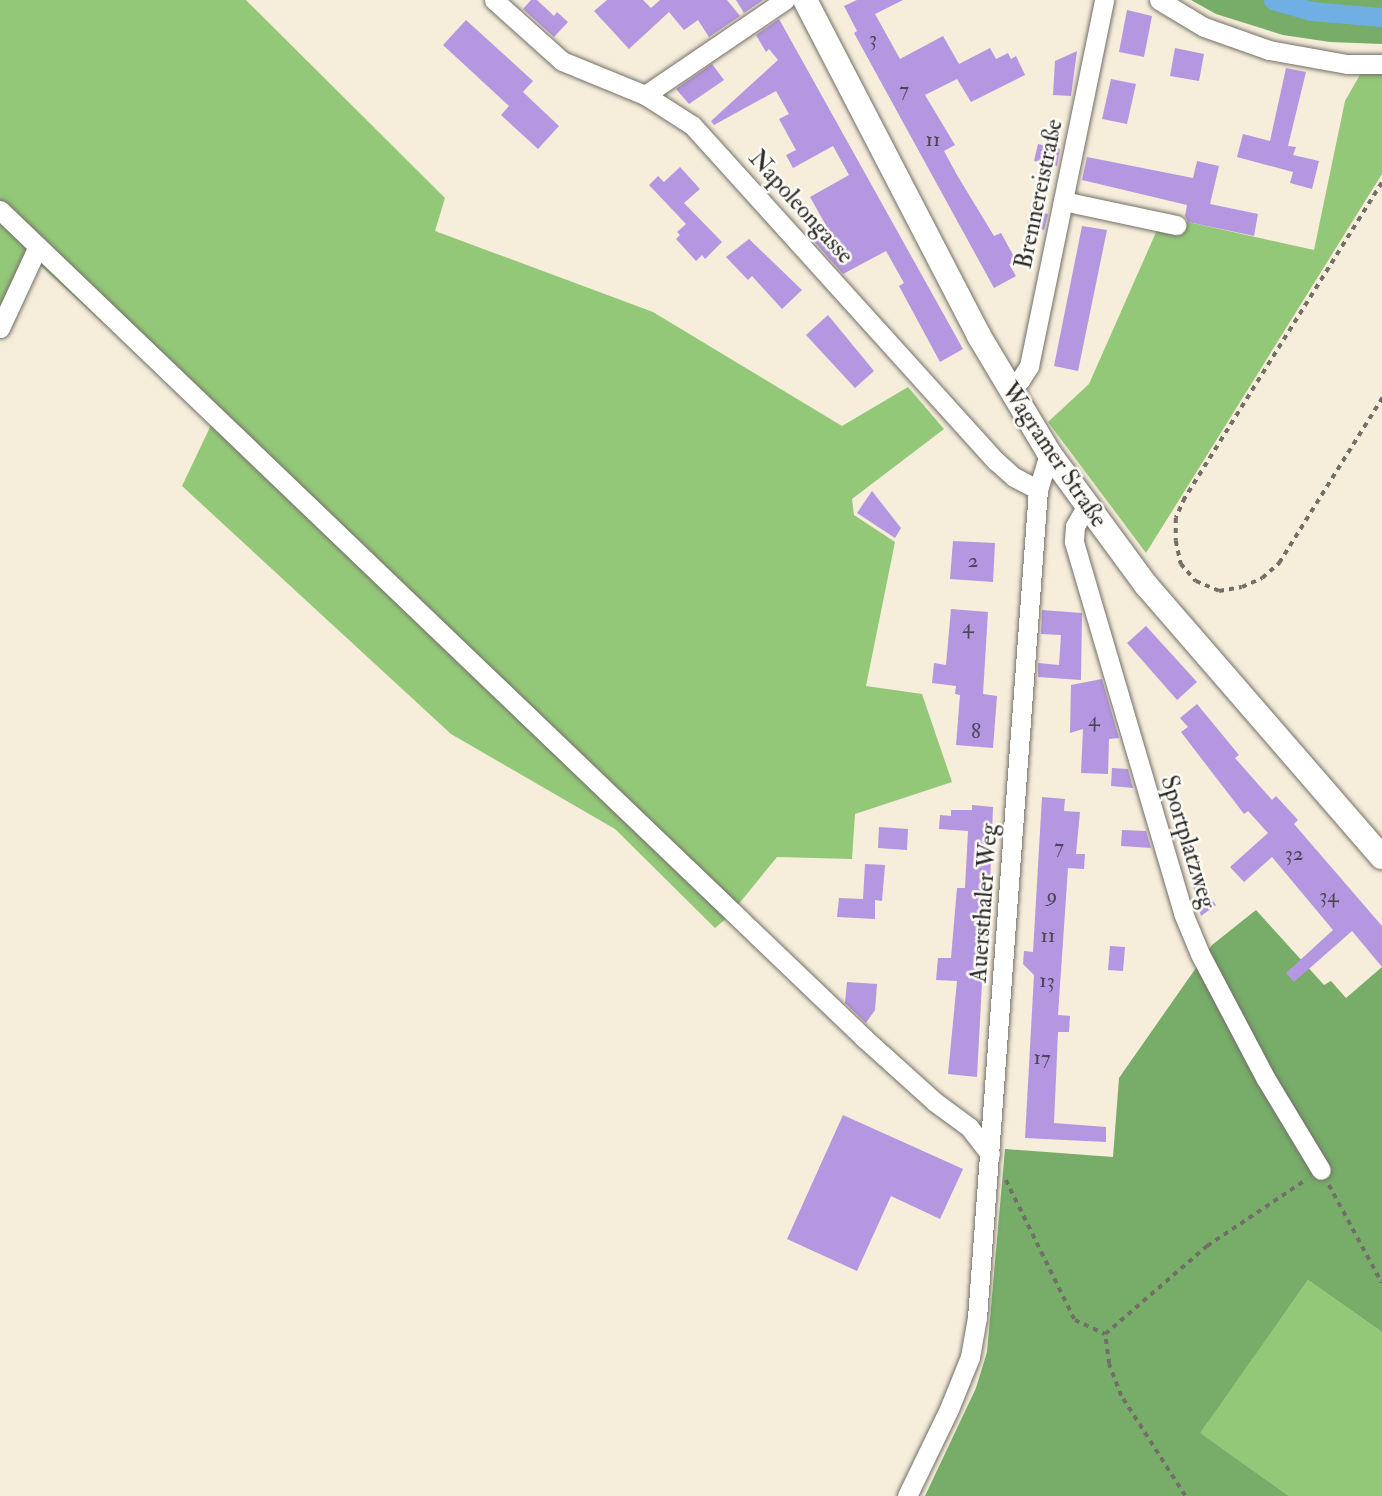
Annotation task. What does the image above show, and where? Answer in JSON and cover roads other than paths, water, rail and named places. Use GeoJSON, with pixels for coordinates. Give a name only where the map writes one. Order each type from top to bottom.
{"type":"FeatureCollection","features":[{"type":"Feature","properties":{"kind":"main road","name":"Wagramer Straße"},"geometry":{"type":"LineString","coordinates":[[805,0],[1009,390],[1049,453],[1086,507],[1187,634],[1382,857]]}},
{"type":"Feature","properties":{"kind":"street","name":"Napoleongasse"},"geometry":{"type":"LineString","coordinates":[[494,0],[562,61],[645,95],[671,109],[700,133],[996,461],[1014,477],[1038,490]]}},
{"type":"Feature","properties":{"kind":"street"},"geometry":{"type":"LineString","coordinates":[[645,95],[785,0]]}},
{"type":"Feature","properties":{"kind":"street","name":"Brennereistraße"},"geometry":{"type":"LineString","coordinates":[[1009,390],[1029,366],[1104,0]]}},
{"type":"Feature","properties":{"kind":"street"},"geometry":{"type":"LineString","coordinates":[[1159,0],[1204,27],[1269,50],[1347,64],[1382,64]]}},
{"type":"Feature","properties":{"kind":"street"},"geometry":{"type":"LineString","coordinates":[[1063,201],[1176,225]]}},
{"type":"Feature","properties":{"kind":"street"},"geometry":{"type":"LineString","coordinates":[[0,210],[864,1038],[935,1102],[969,1127],[990,1154]]}},
{"type":"Feature","properties":{"kind":"street"},"geometry":{"type":"LineString","coordinates":[[0,328],[38,246]]}},
{"type":"Feature","properties":{"kind":"street","name":"Auersthaler Weg"},"geometry":{"type":"LineString","coordinates":[[907,1496],[949,1409],[970,1357],[978,1318],[1038,490],[1049,453]]}},
{"type":"Feature","properties":{"kind":"street","name":"Sportplatzweg"},"geometry":{"type":"LineString","coordinates":[[1086,507],[1075,526],[1074,542],[1183,913],[1200,954],[1266,1079],[1321,1170]]}},
{"type":"Feature","properties":{"kind":"waterway"},"geometry":{"type":"LineString","coordinates":[[1273,0],[1311,11],[1382,17]]}}]}
